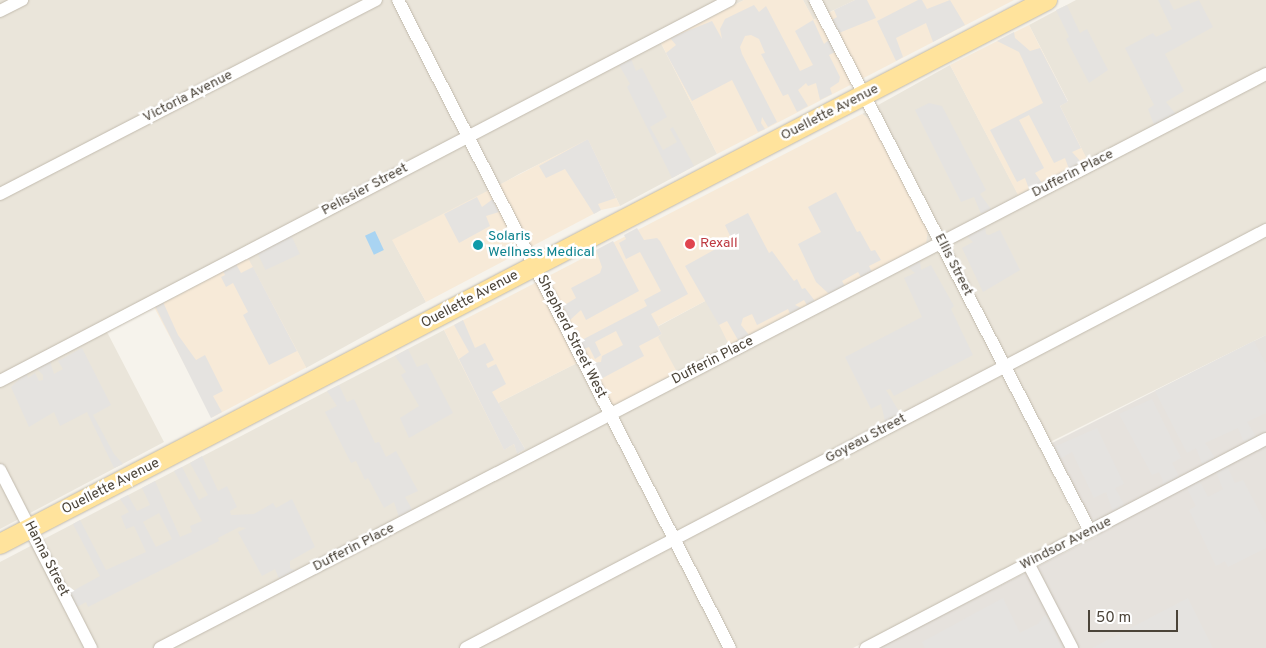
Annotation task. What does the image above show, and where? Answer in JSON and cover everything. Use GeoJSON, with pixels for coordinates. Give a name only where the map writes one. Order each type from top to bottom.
{"type":"FeatureCollection","features":[{"type":"Feature","properties":{"kind":"main road","name":"Ouellette Avenue"},"geometry":{"type":"LineString","coordinates":[[0,544],[1047,0]]}},
{"type":"Feature","properties":{"kind":"street"},"geometry":{"type":"LineString","coordinates":[[0,11],[22,0]]}},
{"type":"Feature","properties":{"kind":"street","name":"Victoria Avenue"},"geometry":{"type":"LineString","coordinates":[[0,194],[376,0]]}},
{"type":"Feature","properties":{"kind":"street","name":"Shepherd Street West"},"geometry":{"type":"LineString","coordinates":[[398,0],[730,648]]}},
{"type":"Feature","properties":{"kind":"street","name":"Pelissier Street"},"geometry":{"type":"LineString","coordinates":[[0,381],[730,0]]}},
{"type":"Feature","properties":{"kind":"street","name":"Ellis Street"},"geometry":{"type":"LineString","coordinates":[[815,0],[1090,531]]}},
{"type":"Feature","properties":{"kind":"street","name":"Dufferin Place"},"geometry":{"type":"LineString","coordinates":[[160,648],[1266,74]]}},
{"type":"Feature","properties":{"kind":"street","name":"Goyeau Street"},"geometry":{"type":"LineString","coordinates":[[466,648],[1266,230]]}},
{"type":"Feature","properties":{"kind":"street","name":"Windsor Avenue"},"geometry":{"type":"LineString","coordinates":[[866,648],[1266,439]]}},
{"type":"Feature","properties":{"kind":"street","name":"Hanna Street"},"geometry":{"type":"LineString","coordinates":[[0,470],[91,648]]}},
{"type":"Feature","properties":{"kind":"street"},"geometry":{"type":"LineString","coordinates":[[1028,563],[1072,648]]}},
{"type":"Feature","properties":{"kind":"shaded area"},"geometry":{"type":"Polygon","coordinates":[[[0,0],[744,0],[661,43],[717,154],[620,206],[588,140],[519,174],[395,245],[426,302],[306,368],[248,259],[107,332],[164,442],[0,529],[0,0]]]}},
{"type":"Feature","properties":{"kind":"shaded area"},"geometry":{"type":"Polygon","coordinates":[[[744,0],[803,0],[814,20],[855,0],[1014,0],[717,154],[661,43],[744,0]]]}},
{"type":"Feature","properties":{"kind":"shaded area"},"geometry":{"type":"Polygon","coordinates":[[[803,0],[855,0],[813,20],[803,0]]]}},
{"type":"Feature","properties":{"kind":"shaded area"},"geometry":{"type":"Polygon","coordinates":[[[855,0],[867,0],[876,18],[839,33],[832,20],[837,17],[834,10],[855,0]]]}},
{"type":"Feature","properties":{"kind":"shaded area"},"geometry":{"type":"Polygon","coordinates":[[[918,0],[922,0],[927,9],[950,0],[965,25],[933,42],[926,23],[896,38],[903,57],[896,61],[877,21],[918,0]]]}},
{"type":"Feature","properties":{"kind":"shaded area"},"geometry":{"type":"Polygon","coordinates":[[[1076,0],[1266,0],[1266,335],[1040,447],[1081,531],[853,648],[0,648],[0,562],[444,330],[504,449],[514,444],[518,454],[525,449],[498,403],[577,363],[599,406],[658,336],[657,327],[707,300],[730,345],[926,244],[875,123],[862,114],[950,65],[1018,194],[1087,160],[1060,106],[1068,101],[1029,25],[1076,0]]]}},
{"type":"Feature","properties":{"kind":"shaded area"},"geometry":{"type":"Polygon","coordinates":[[[1158,0],[1169,0],[1174,10],[1199,0],[1213,27],[1165,54],[1184,91],[1166,102],[1176,114],[1154,125],[1148,109],[1154,105],[1125,48],[1153,33],[1156,37],[1172,29],[1158,0]]]}},
{"type":"Feature","properties":{"kind":"shaded area"},"geometry":{"type":"Polygon","coordinates":[[[754,5],[759,12],[766,6],[800,71],[813,65],[795,31],[813,20],[824,44],[829,40],[835,52],[829,55],[840,77],[839,82],[830,88],[832,94],[820,100],[816,83],[808,86],[806,83],[798,90],[808,106],[797,112],[788,94],[783,96],[761,54],[765,53],[759,39],[751,35],[745,36],[740,47],[742,54],[777,122],[768,127],[762,117],[761,123],[765,129],[758,132],[732,80],[692,101],[666,53],[676,45],[670,38],[712,21],[722,39],[720,29],[725,19],[754,5]]]}},
{"type":"Feature","properties":{"kind":"shaded area"},"geometry":{"type":"Polygon","coordinates":[[[1067,5],[1080,33],[1087,29],[1108,70],[1089,83],[1066,39],[1069,37],[1056,10],[1067,5]]]}},
{"type":"Feature","properties":{"kind":"shaded area"},"geometry":{"type":"Polygon","coordinates":[[[1029,25],[1068,102],[1060,106],[1087,159],[1018,195],[950,65],[1029,25]]]}},
{"type":"Feature","properties":{"kind":"shaded area"},"geometry":{"type":"Polygon","coordinates":[[[1014,32],[1015,38],[1030,51],[1040,48],[1068,102],[1060,106],[1081,148],[1072,152],[1081,162],[1069,169],[1065,158],[1054,163],[1029,115],[1019,120],[1044,168],[1035,173],[1042,183],[1029,189],[1025,178],[1017,182],[990,130],[1043,103],[1019,52],[997,41],[1014,32]]]}},
{"type":"Feature","properties":{"kind":"shaded area"},"geometry":{"type":"Polygon","coordinates":[[[631,59],[636,71],[642,68],[667,117],[650,127],[663,150],[677,142],[670,129],[673,127],[694,166],[672,178],[627,87],[630,84],[619,65],[631,59]]]}},
{"type":"Feature","properties":{"kind":"shaded area"},"geometry":{"type":"Polygon","coordinates":[[[929,103],[942,106],[986,190],[980,194],[991,209],[981,214],[974,197],[961,202],[915,110],[929,103]]]}},
{"type":"Feature","properties":{"kind":"shaded area"},"geometry":{"type":"Polygon","coordinates":[[[862,114],[875,123],[928,230],[926,244],[729,345],[707,300],[658,326],[662,334],[658,337],[677,372],[618,404],[599,407],[577,363],[498,403],[525,449],[517,454],[514,444],[504,450],[444,330],[862,114]]]}},
{"type":"Feature","properties":{"kind":"shaded area"},"geometry":{"type":"Polygon","coordinates":[[[588,139],[620,206],[601,210],[426,302],[392,240],[588,139]]]}},
{"type":"Feature","properties":{"kind":"shaded area"},"geometry":{"type":"Polygon","coordinates":[[[588,139],[616,198],[598,204],[601,210],[594,214],[565,169],[546,178],[539,166],[588,139]]]}},
{"type":"Feature","properties":{"kind":"shaded area"},"geometry":{"type":"Polygon","coordinates":[[[836,192],[857,232],[860,231],[871,251],[875,250],[881,260],[869,266],[872,272],[861,277],[858,272],[842,281],[845,286],[829,294],[816,282],[798,244],[821,232],[808,207],[836,192]]]}},
{"type":"Feature","properties":{"kind":"shaded area"},"geometry":{"type":"Polygon","coordinates":[[[477,197],[482,207],[493,199],[499,212],[486,216],[490,226],[459,243],[444,214],[477,197]]]}},
{"type":"Feature","properties":{"kind":"shaded area"},"geometry":{"type":"Polygon","coordinates":[[[748,213],[769,253],[772,251],[794,281],[797,279],[802,289],[805,288],[815,301],[807,305],[804,300],[795,305],[801,308],[790,314],[788,309],[757,325],[752,314],[743,318],[741,325],[749,335],[738,340],[727,321],[719,325],[685,266],[732,240],[725,225],[748,213]]]}},
{"type":"Feature","properties":{"kind":"shaded area"},"geometry":{"type":"Polygon","coordinates":[[[985,226],[986,234],[989,235],[1000,230],[1020,270],[983,292],[962,248],[973,242],[967,236],[985,226]]]}},
{"type":"Feature","properties":{"kind":"shaded area"},"geometry":{"type":"Polygon","coordinates":[[[637,228],[644,240],[657,238],[660,241],[688,294],[651,314],[662,334],[639,346],[644,356],[599,380],[591,363],[601,362],[602,356],[623,345],[616,331],[595,342],[601,355],[595,359],[589,347],[584,349],[580,341],[647,306],[644,300],[661,291],[640,252],[626,259],[619,243],[626,239],[624,235],[637,228]]]}},
{"type":"Feature","properties":{"kind":"shaded area"},"geometry":{"type":"Polygon","coordinates":[[[291,235],[300,254],[265,270],[257,251],[291,235]]]}},
{"type":"Feature","properties":{"kind":"shaded area"},"geometry":{"type":"Polygon","coordinates":[[[613,241],[639,291],[586,320],[581,310],[570,320],[563,306],[576,298],[571,288],[600,273],[602,267],[596,250],[613,241]]]}},
{"type":"Feature","properties":{"kind":"shaded area"},"geometry":{"type":"Polygon","coordinates":[[[248,258],[306,367],[213,417],[154,308],[248,258]]]}},
{"type":"Feature","properties":{"kind":"shaded area"},"geometry":{"type":"Polygon","coordinates":[[[920,261],[921,270],[931,265],[954,306],[951,309],[973,355],[894,396],[890,389],[886,390],[900,413],[885,421],[881,404],[871,409],[845,357],[922,317],[904,278],[915,273],[908,267],[920,261]]]}},
{"type":"Feature","properties":{"kind":"shaded area"},"geometry":{"type":"Polygon","coordinates":[[[236,264],[241,273],[253,267],[297,351],[269,365],[243,315],[248,312],[233,283],[226,287],[221,277],[225,275],[223,271],[236,264]]]}},
{"type":"Feature","properties":{"kind":"shaded area"},"geometry":{"type":"Polygon","coordinates":[[[163,302],[178,335],[196,360],[205,355],[223,391],[213,396],[222,412],[211,418],[155,306],[163,302]]]}},
{"type":"Feature","properties":{"kind":"shaded area"},"geometry":{"type":"Polygon","coordinates":[[[463,320],[475,348],[485,343],[494,360],[486,364],[488,368],[496,364],[506,384],[492,392],[525,449],[517,454],[514,444],[504,450],[459,359],[469,352],[454,325],[463,320]]]}},
{"type":"Feature","properties":{"kind":"shaded area"},"geometry":{"type":"Polygon","coordinates":[[[1266,335],[1266,648],[878,648],[1097,536],[1052,443],[1266,335]]]}},
{"type":"Feature","properties":{"kind":"shaded area"},"geometry":{"type":"Polygon","coordinates":[[[1254,341],[1266,364],[1266,413],[1247,422],[1257,438],[1245,444],[1238,428],[1205,443],[1216,459],[1203,466],[1196,448],[1187,453],[1155,391],[1254,341]]]}},
{"type":"Feature","properties":{"kind":"shaded area"},"geometry":{"type":"Polygon","coordinates":[[[82,348],[111,405],[93,415],[114,454],[123,464],[114,468],[87,412],[60,426],[54,412],[29,427],[11,387],[26,373],[28,378],[35,373],[39,381],[43,380],[43,375],[36,368],[50,361],[54,374],[63,369],[58,361],[82,348]]]}},
{"type":"Feature","properties":{"kind":"shaded area"},"geometry":{"type":"Polygon","coordinates":[[[408,349],[417,367],[427,363],[453,413],[409,438],[400,418],[419,406],[401,375],[406,372],[395,356],[408,349]]]}},
{"type":"Feature","properties":{"kind":"shaded area"},"geometry":{"type":"Polygon","coordinates":[[[339,385],[347,402],[354,399],[375,443],[379,442],[386,457],[396,451],[418,491],[405,497],[413,511],[399,517],[394,502],[384,508],[368,478],[365,480],[356,461],[351,463],[325,412],[337,406],[327,391],[339,385]]]}},
{"type":"Feature","properties":{"kind":"shaded area"},"geometry":{"type":"Polygon","coordinates":[[[1152,399],[1181,458],[1172,463],[1180,478],[1162,488],[1163,480],[1159,472],[1152,475],[1119,414],[1152,399]]]}},
{"type":"Feature","properties":{"kind":"shaded area"},"geometry":{"type":"Polygon","coordinates":[[[1097,428],[1124,484],[1115,488],[1125,506],[1113,512],[1106,492],[1094,498],[1072,452],[1060,459],[1054,447],[1097,428]]]}},
{"type":"Feature","properties":{"kind":"shaded area"},"geometry":{"type":"Polygon","coordinates":[[[202,456],[218,491],[227,486],[237,507],[230,511],[231,515],[254,514],[273,503],[276,508],[292,499],[315,547],[290,561],[290,568],[296,571],[279,579],[275,569],[262,576],[238,532],[246,528],[239,527],[218,538],[219,541],[88,607],[86,602],[77,607],[69,593],[100,576],[73,524],[80,520],[106,570],[146,552],[134,526],[126,529],[121,516],[129,512],[120,499],[128,495],[137,511],[150,505],[142,488],[155,481],[180,537],[192,532],[190,526],[202,521],[174,471],[182,467],[199,500],[208,495],[190,463],[202,456]],[[159,513],[143,522],[156,547],[172,539],[159,513]]]}},
{"type":"Feature","properties":{"kind":"shaded area"},"geometry":{"type":"Polygon","coordinates":[[[1227,466],[1235,483],[1243,480],[1266,524],[1266,548],[1228,567],[1225,561],[1216,566],[1189,510],[1196,506],[1186,486],[1199,480],[1208,497],[1223,489],[1216,472],[1227,466]]]}},
{"type":"Feature","properties":{"kind":"shaded area"},"geometry":{"type":"Polygon","coordinates":[[[1003,598],[1020,633],[1038,624],[1046,614],[1062,648],[925,648],[922,642],[1003,598]]]}},
{"type":"Feature","properties":{"kind":"shaded area"},"geometry":{"type":"Polygon","coordinates":[[[1188,598],[1213,648],[1092,648],[1188,598]]]}},
{"type":"Feature","properties":{"kind":"water"},"geometry":{"type":"Polygon","coordinates":[[[375,231],[384,250],[374,255],[365,236],[375,231]]]}},
{"type":"Feature","properties":{"kind":"place","name":"Rexall"},"geometry":{"type":"Point","coordinates":[690,244]}},
{"type":"Feature","properties":{"kind":"place","name":"Solaris Wellness Medical"},"geometry":{"type":"Point","coordinates":[478,245]}}]}
